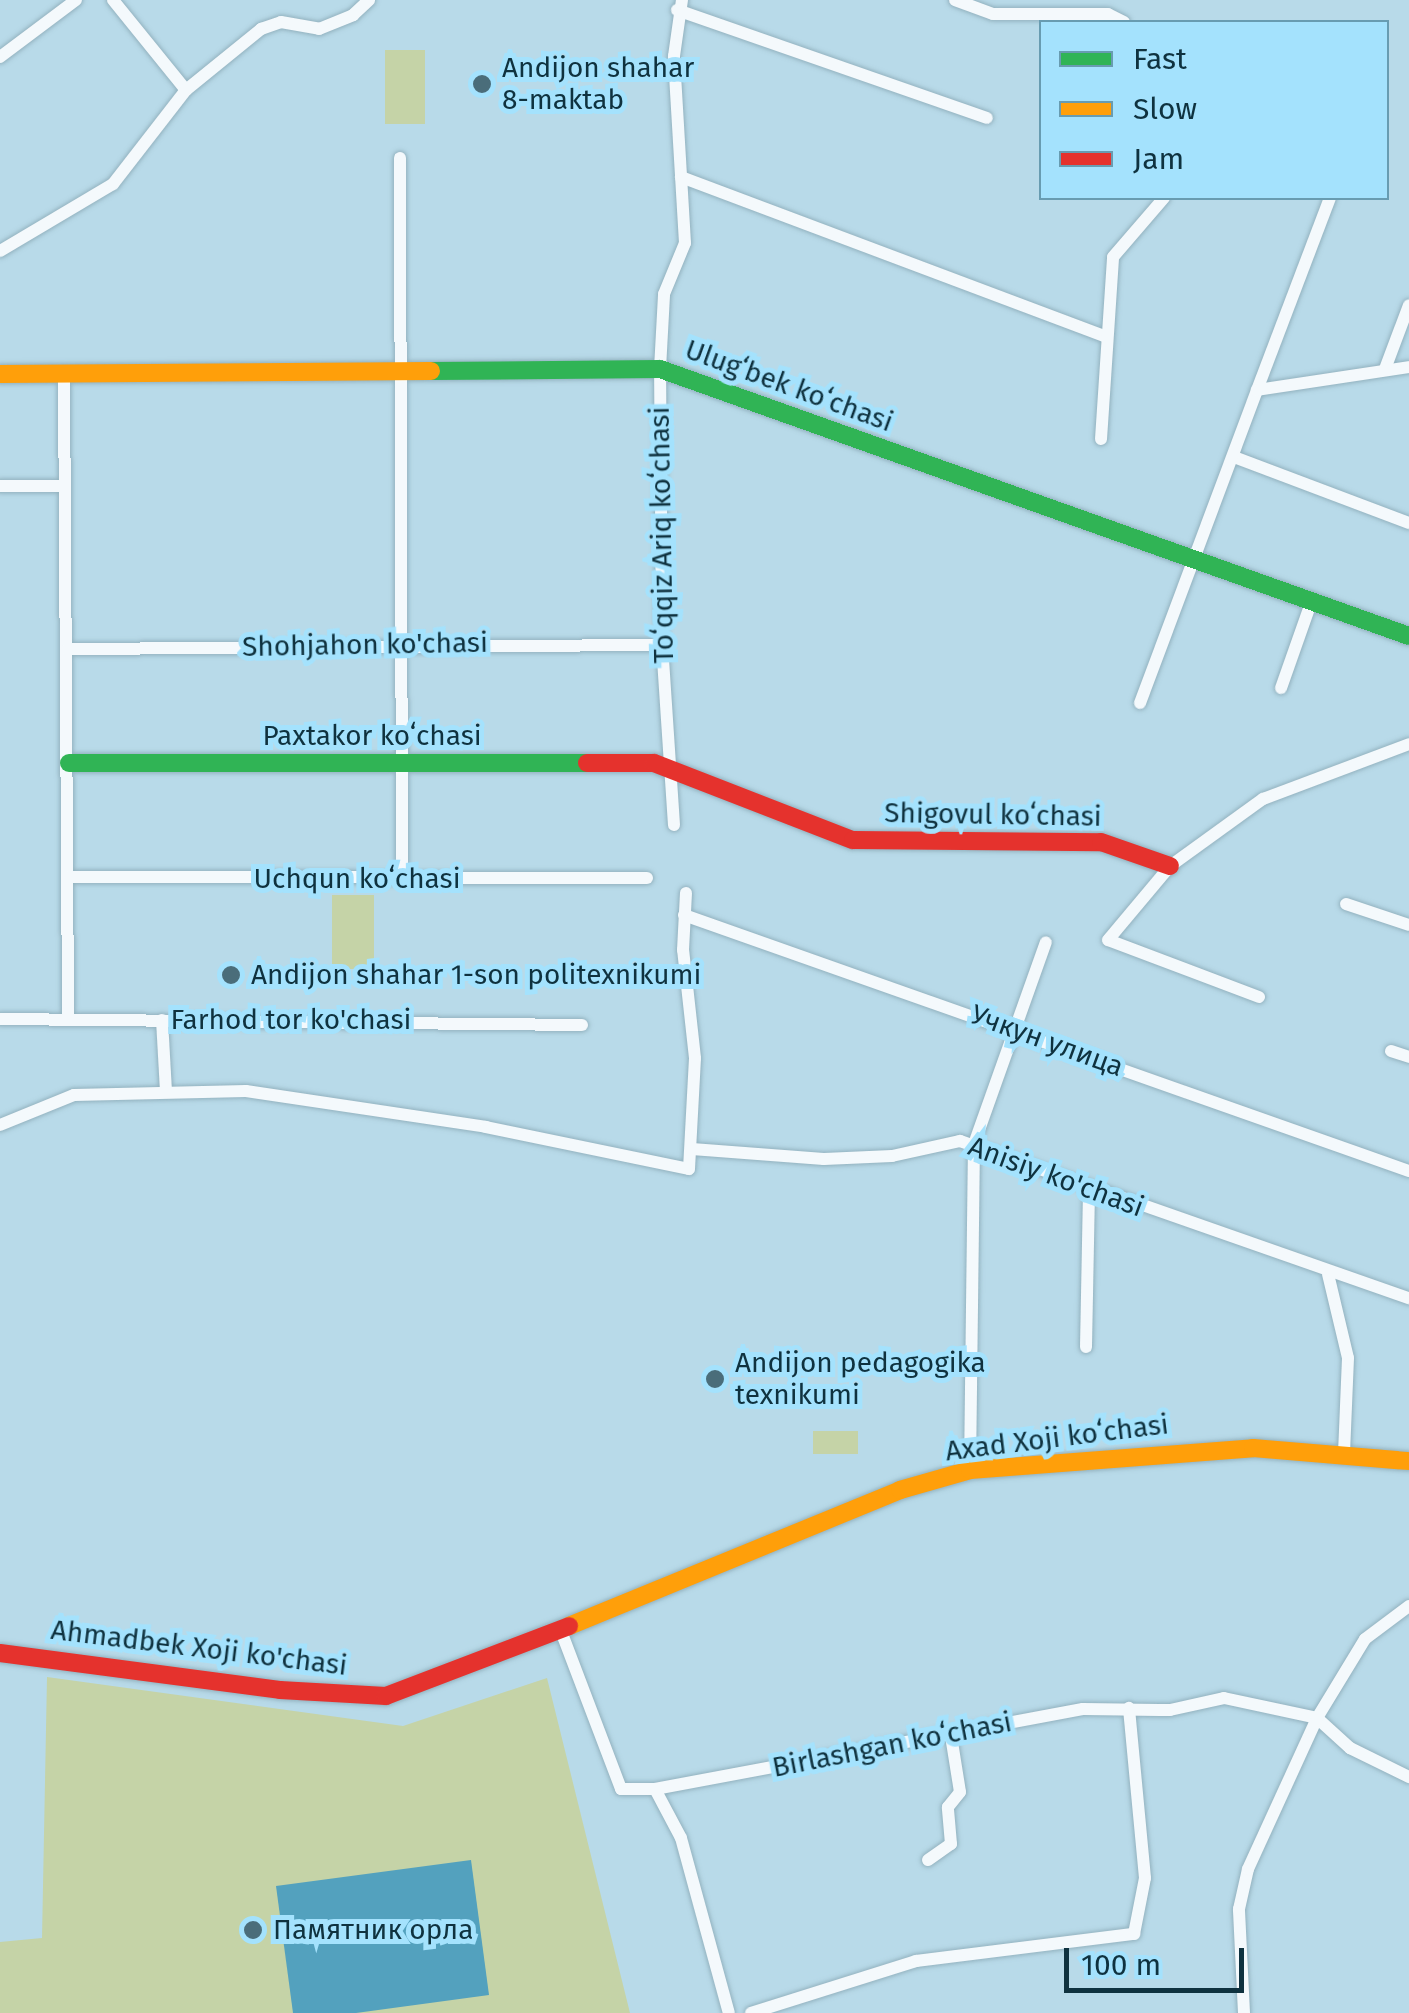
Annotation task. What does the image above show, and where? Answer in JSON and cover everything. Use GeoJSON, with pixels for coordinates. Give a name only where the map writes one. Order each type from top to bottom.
{"type":"FeatureCollection","features":[{"type":"Feature","properties":{"kind":"street"},"geometry":{"type":"LineString","coordinates":[[0,57],[76,0]]}},
{"type":"Feature","properties":{"kind":"street"},"geometry":{"type":"LineString","coordinates":[[112,0],[186,90]]}},
{"type":"Feature","properties":{"kind":"street"},"geometry":{"type":"LineString","coordinates":[[0,251],[113,184],[186,90],[262,29],[282,22],[319,29],[353,15],[369,0]]}},
{"type":"Feature","properties":{"kind":"street"},"geometry":{"type":"LineString","coordinates":[[955,0],[992,14],[1108,14],[1120,20]]}},
{"type":"Feature","properties":{"kind":"street","name":"Toʻqqiz Ariq koʻchasi"},"geometry":{"type":"LineString","coordinates":[[674,825],[662,645],[660,369],[664,294],[685,243],[679,5],[986,118]]}},
{"type":"Feature","properties":{"kind":"street"},"geometry":{"type":"LineString","coordinates":[[400,158],[402,879]]}},
{"type":"Feature","properties":{"kind":"street"},"geometry":{"type":"LineString","coordinates":[[681,177],[1104,336]]}},
{"type":"Feature","properties":{"kind":"street"},"geometry":{"type":"LineString","coordinates":[[682,204],[717,188]]}},
{"type":"Feature","properties":{"kind":"street"},"geometry":{"type":"LineString","coordinates":[[1102,439],[1104,336],[1113,257],[1162,200]]}},
{"type":"Feature","properties":{"kind":"street"},"geometry":{"type":"LineString","coordinates":[[1140,703],[1329,200]]}},
{"type":"Feature","properties":{"kind":"street"},"geometry":{"type":"LineString","coordinates":[[1385,369],[1409,305]]}},
{"type":"Feature","properties":{"kind":"street"},"geometry":{"type":"LineString","coordinates":[[1257,390],[1409,367]]}},
{"type":"Feature","properties":{"kind":"street","name":"Ulugʻbek koʻchasi"},"geometry":{"type":"LineString","coordinates":[[0,374],[660,369],[1192,562],[1409,636]]}},
{"type":"Feature","properties":{"kind":"street"},"geometry":{"type":"LineString","coordinates":[[64,376],[68,1019]]}},
{"type":"Feature","properties":{"kind":"street"},"geometry":{"type":"LineString","coordinates":[[1234,457],[1409,524]]}},
{"type":"Feature","properties":{"kind":"street"},"geometry":{"type":"LineString","coordinates":[[0,486],[62,486]]}},
{"type":"Feature","properties":{"kind":"street"},"geometry":{"type":"LineString","coordinates":[[1281,688],[1311,602]]}},
{"type":"Feature","properties":{"kind":"street","name":"Shohjahon ko'chasi"},"geometry":{"type":"LineString","coordinates":[[68,650],[662,645]]}},
{"type":"Feature","properties":{"kind":"street"},"geometry":{"type":"LineString","coordinates":[[1259,998],[1108,940],[1170,866],[1264,799],[1409,744]]}},
{"type":"Feature","properties":{"kind":"street","name":"Paxtakor koʻchasi"},"geometry":{"type":"LineString","coordinates":[[69,764],[654,763],[672,773]]}},
{"type":"Feature","properties":{"kind":"street","name":"Shigovul koʻchasi"},"geometry":{"type":"LineString","coordinates":[[672,773],[852,840],[1100,842],[1170,866]]}},
{"type":"Feature","properties":{"kind":"street","name":"Uchqun koʻchasi"},"geometry":{"type":"LineString","coordinates":[[68,878],[647,878]]}},
{"type":"Feature","properties":{"kind":"street"},"geometry":{"type":"LineString","coordinates":[[0,1126],[74,1094],[246,1091],[322,1100],[684,1170],[692,1165],[696,1058],[684,915],[686,893]]}},
{"type":"Feature","properties":{"kind":"street"},"geometry":{"type":"LineString","coordinates":[[1346,904],[1409,925]]}},
{"type":"Feature","properties":{"kind":"street","name":"Учкун улица"},"geometry":{"type":"LineString","coordinates":[[684,915],[1409,1171]]}},
{"type":"Feature","properties":{"kind":"street"},"geometry":{"type":"LineString","coordinates":[[970,1470],[974,1144],[1046,942]]}},
{"type":"Feature","properties":{"kind":"street","name":"Farhod tor ko'chasi"},"geometry":{"type":"LineString","coordinates":[[0,1018],[582,1025]]}},
{"type":"Feature","properties":{"kind":"street"},"geometry":{"type":"LineString","coordinates":[[162,1020],[166,1092]]}},
{"type":"Feature","properties":{"kind":"street"},"geometry":{"type":"LineString","coordinates":[[1390,1050],[1409,1056]]}},
{"type":"Feature","properties":{"kind":"street","name":"Anisiy ko'chasi"},"geometry":{"type":"LineString","coordinates":[[692,1149],[824,1159],[974,1144],[1089,1190],[1328,1274],[1409,1298]]}},
{"type":"Feature","properties":{"kind":"street"},"geometry":{"type":"LineString","coordinates":[[1086,1346],[1089,1190]]}},
{"type":"Feature","properties":{"kind":"street"},"geometry":{"type":"LineString","coordinates":[[1328,1274],[1348,1358],[1344,1454]]}},
{"type":"Feature","properties":{"kind":"street","name":"Axad Xoji koʻchasi"},"geometry":{"type":"LineString","coordinates":[[561,1631],[900,1490],[970,1470],[1184,1450],[1344,1454],[1409,1460]]}},
{"type":"Feature","properties":{"kind":"street"},"geometry":{"type":"LineString","coordinates":[[1244,2013],[1239,1910],[1248,1870],[1317,1718],[1364,1639],[1409,1606]]}},
{"type":"Feature","properties":{"kind":"street"},"geometry":{"type":"LineString","coordinates":[[561,1631],[621,1789],[655,1789],[681,1838],[705,1912],[729,2013]]}},
{"type":"Feature","properties":{"kind":"street","name":"Ahmadbek Xoji ko'chasi"},"geometry":{"type":"LineString","coordinates":[[0,1653],[280,1690],[386,1696],[561,1631]]}},
{"type":"Feature","properties":{"kind":"street","name":"Birlashgan koʻchasi"},"geometry":{"type":"LineString","coordinates":[[655,1789],[1083,1709],[1170,1710],[1224,1698],[1317,1718],[1350,1748],[1409,1776]]}},
{"type":"Feature","properties":{"kind":"street"},"geometry":{"type":"LineString","coordinates":[[751,2013],[916,1961],[1134,1934],[1145,1878],[1129,1708]]}},
{"type":"Feature","properties":{"kind":"street"},"geometry":{"type":"LineString","coordinates":[[928,1860],[951,1844],[948,1807],[960,1792],[952,1736]]}},
{"type":"Feature","properties":{"kind":"green space"},"geometry":{"type":"Polygon","coordinates":[[[385,50],[425,50],[425,124],[385,124],[385,50]]]}},
{"type":"Feature","properties":{"kind":"green space"},"geometry":{"type":"Polygon","coordinates":[[[332,895],[374,895],[374,969],[332,969],[332,895]]]}},
{"type":"Feature","properties":{"kind":"green space"},"geometry":{"type":"Polygon","coordinates":[[[813,1431],[858,1431],[858,1454],[813,1454],[813,1431]]]}},
{"type":"Feature","properties":{"kind":"green space"},"geometry":{"type":"Polygon","coordinates":[[[47,1677],[403,1726],[547,1678],[630,2013],[0,2013],[0,1942],[42,1938],[47,1677]]]}},
{"type":"Feature","properties":{"kind":"water"},"geometry":{"type":"Polygon","coordinates":[[[471,1860],[489,1995],[356,2013],[293,2013],[276,1886],[471,1860]]]}},
{"type":"Feature","properties":{"kind":"traffic: fast"},"geometry":{"type":"LineString","coordinates":[[431,371],[660,369],[1409,636]]}},
{"type":"Feature","properties":{"kind":"traffic: fast"},"geometry":{"type":"LineString","coordinates":[[69,763],[587,763]]}},
{"type":"Feature","properties":{"kind":"traffic: slow"},"geometry":{"type":"LineString","coordinates":[[0,374],[431,371]]}},
{"type":"Feature","properties":{"kind":"traffic: slow"},"geometry":{"type":"LineString","coordinates":[[569,1626],[900,1490],[970,1470],[1253,1448],[1409,1461]]}},
{"type":"Feature","properties":{"kind":"traffic: jam"},"geometry":{"type":"LineString","coordinates":[[587,763],[654,763],[853,840],[1101,842],[1170,866]]}},
{"type":"Feature","properties":{"kind":"traffic: jam"},"geometry":{"type":"LineString","coordinates":[[0,1653],[280,1690],[386,1696],[569,1626]]}},
{"type":"Feature","properties":{"kind":"place","name":"Andijon shahar 8-maktab"},"geometry":{"type":"Point","coordinates":[482,84]}},
{"type":"Feature","properties":{"kind":"place","name":"Andijon shahar 1-son politexnikumi"},"geometry":{"type":"Point","coordinates":[231,975]}},
{"type":"Feature","properties":{"kind":"place","name":"Andijon pedagogika texnikumi"},"geometry":{"type":"Point","coordinates":[715,1379]}},
{"type":"Feature","properties":{"kind":"place","name":"Памятник орла"},"geometry":{"type":"Point","coordinates":[253,1930]}}]}
